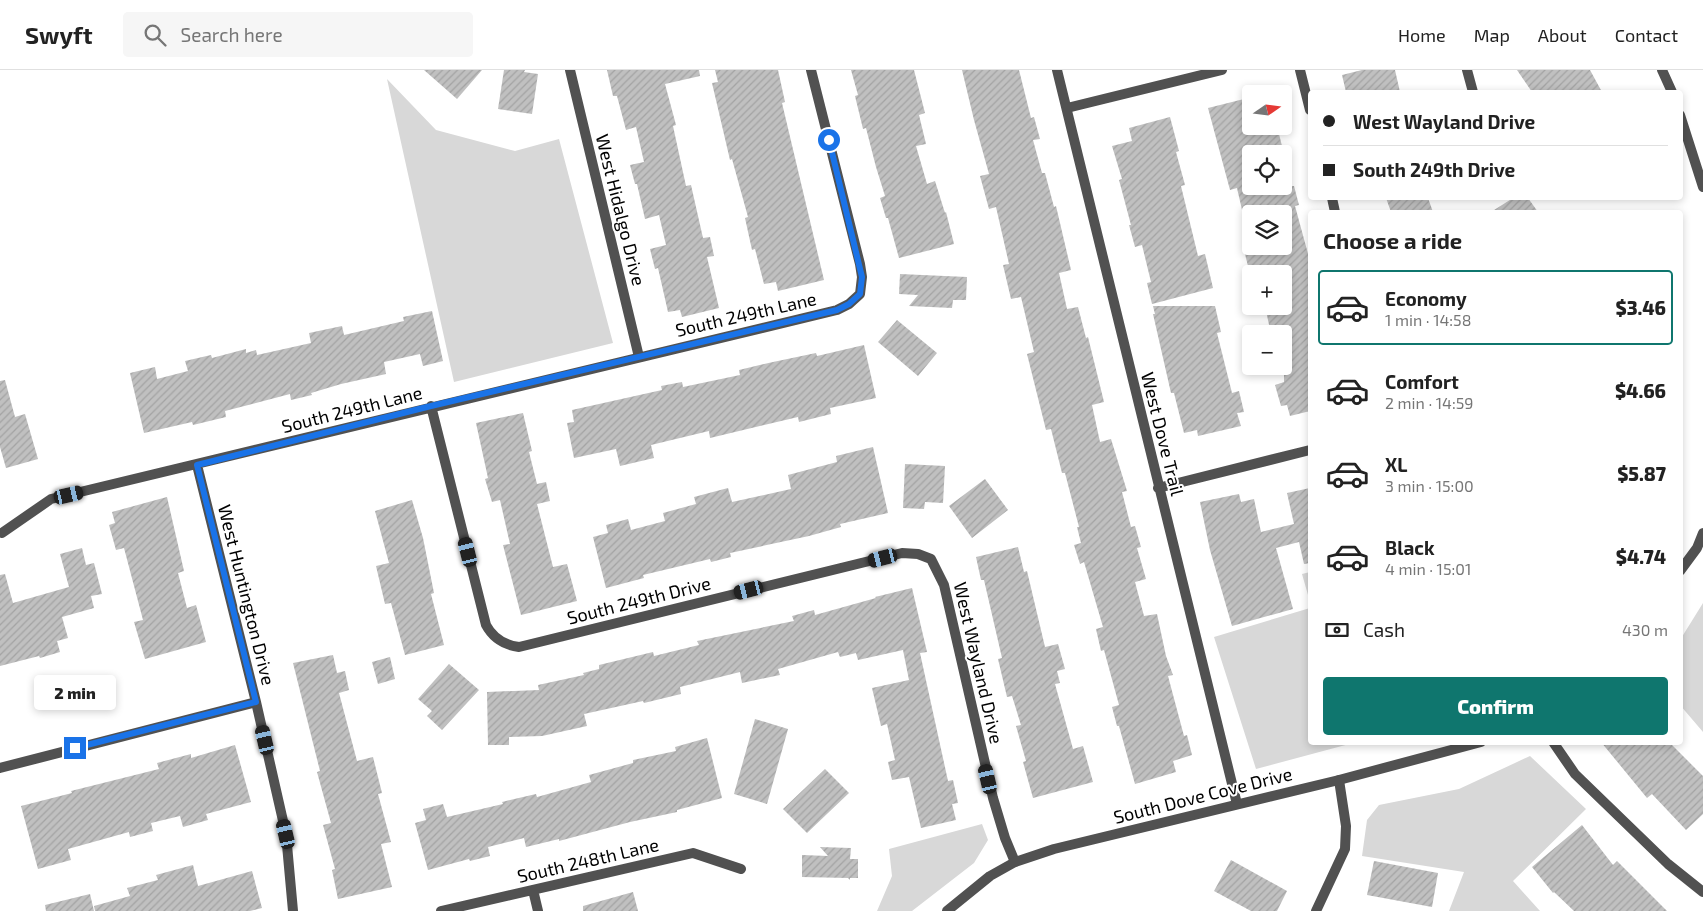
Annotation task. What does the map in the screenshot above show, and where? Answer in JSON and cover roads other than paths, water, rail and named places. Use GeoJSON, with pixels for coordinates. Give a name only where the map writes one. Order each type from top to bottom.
{"type":"FeatureCollection","features":[{"type":"Feature","properties":{"kind":"street","name":"West Hidalgo Drive"},"geometry":{"type":"LineString","coordinates":[[570,70],[639,357]]}},
{"type":"Feature","properties":{"kind":"street","name":"South 249th Lane"},"geometry":{"type":"LineString","coordinates":[[2,533],[51,500],[431,406],[837,310],[849,304],[860,294],[862,277],[860,264],[811,70]]}},
{"type":"Feature","properties":{"kind":"street","name":"West Dove Trail"},"geometry":{"type":"LineString","coordinates":[[1057,70],[1237,804]]}},
{"type":"Feature","properties":{"kind":"street"},"geometry":{"type":"LineString","coordinates":[[1067,108],[1222,70]]}},
{"type":"Feature","properties":{"kind":"street"},"geometry":{"type":"LineString","coordinates":[[1300,70],[1308,102]]}},
{"type":"Feature","properties":{"kind":"street"},"geometry":{"type":"LineString","coordinates":[[1467,70],[1472,90]]}},
{"type":"Feature","properties":{"kind":"street"},"geometry":{"type":"LineString","coordinates":[[1662,70],[1671,90]]}},
{"type":"Feature","properties":{"kind":"street"},"geometry":{"type":"LineString","coordinates":[[1683,124],[1703,187]]}},
{"type":"Feature","properties":{"kind":"street","name":"South 249th Drive"},"geometry":{"type":"LineString","coordinates":[[431,406],[486,625],[490,633],[510,646],[518,647],[902,553],[918,554],[930,559]]}},
{"type":"Feature","properties":{"kind":"street"},"geometry":{"type":"LineString","coordinates":[[1158,488],[1308,450]]}},
{"type":"Feature","properties":{"kind":"street","name":"West Huntington Drive"},"geometry":{"type":"LineString","coordinates":[[197,465],[256,702],[286,834],[293,911]]}},
{"type":"Feature","properties":{"kind":"street"},"geometry":{"type":"LineString","coordinates":[[1683,567],[1697,548],[1703,533]]}},
{"type":"Feature","properties":{"kind":"street","name":"West Wayland Drive"},"geometry":{"type":"LineString","coordinates":[[930,559],[944,585],[992,798],[1015,862]]}},
{"type":"Feature","properties":{"kind":"street"},"geometry":{"type":"LineString","coordinates":[[1,767],[256,702]]}},
{"type":"Feature","properties":{"kind":"street","name":"South Dove Cove Drive"},"geometry":{"type":"LineString","coordinates":[[947,911],[990,876],[1015,862],[1054,850],[1339,780],[1470,745]]}},
{"type":"Feature","properties":{"kind":"street"},"geometry":{"type":"LineString","coordinates":[[1555,745],[1575,774],[1668,864],[1703,892]]}},
{"type":"Feature","properties":{"kind":"street"},"geometry":{"type":"LineString","coordinates":[[1316,911],[1345,849],[1346,826],[1339,780]]}},
{"type":"Feature","properties":{"kind":"street","name":"South 248th Lane"},"geometry":{"type":"LineString","coordinates":[[441,911],[693,853],[741,869]]}},
{"type":"Feature","properties":{"kind":"street"},"geometry":{"type":"LineString","coordinates":[[533,890],[538,911]]}}]}
